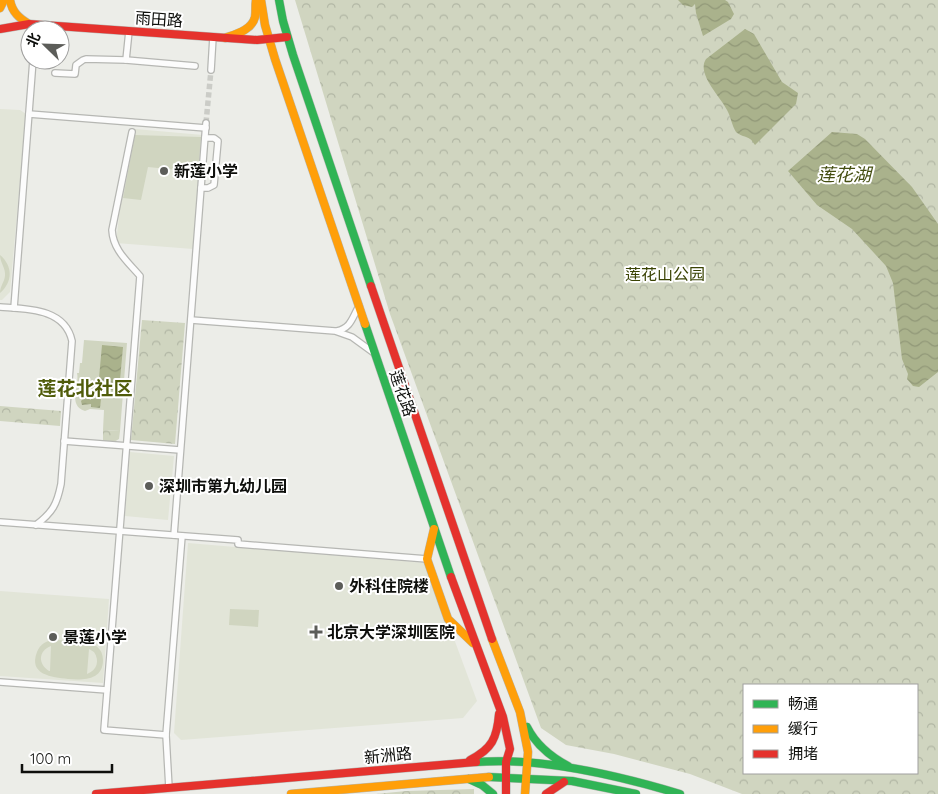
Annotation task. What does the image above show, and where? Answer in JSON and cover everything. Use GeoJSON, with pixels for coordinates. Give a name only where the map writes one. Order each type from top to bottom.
{"type":"FeatureCollection","features":[{"type":"Feature","properties":{"kind":"main road"},"geometry":{"type":"LineString","coordinates":[[0,8],[4,0]]}},
{"type":"Feature","properties":{"kind":"main road"},"geometry":{"type":"LineString","coordinates":[[10,0],[11,8],[15,15],[24,20]]}},
{"type":"Feature","properties":{"kind":"main road"},"geometry":{"type":"LineString","coordinates":[[225,38],[246,29],[252,24],[256,16],[256,0]]}},
{"type":"Feature","properties":{"kind":"main road","name":"莲花路"},"geometry":{"type":"LineString","coordinates":[[261,0],[269,39],[358,306],[434,528],[499,708],[509,745],[506,762],[506,794]]}},
{"type":"Feature","properties":{"kind":"main road","name":"莲花路"},"geometry":{"type":"LineString","coordinates":[[279,0],[287,37],[476,595],[520,712],[527,742],[525,794]]}},
{"type":"Feature","properties":{"kind":"main road","name":"雨田路"},"geometry":{"type":"LineString","coordinates":[[0,29],[20,27]]}},
{"type":"Feature","properties":{"kind":"main road","name":"雨田路"},"geometry":{"type":"LineString","coordinates":[[70,28],[257,40],[287,37]]}},
{"type":"Feature","properties":{"kind":"main road"},"geometry":{"type":"LineString","coordinates":[[434,528],[427,559],[448,619],[476,646]]}},
{"type":"Feature","properties":{"kind":"main road"},"geometry":{"type":"LineString","coordinates":[[466,762],[481,755],[492,743],[498,730],[499,708]]}},
{"type":"Feature","properties":{"kind":"main road"},"geometry":{"type":"LineString","coordinates":[[520,712],[535,740],[553,757],[575,769]]}},
{"type":"Feature","properties":{"kind":"main road","name":"新洲路"},"geometry":{"type":"LineString","coordinates":[[96,794],[466,762],[506,762],[575,769],[632,780],[680,794]]}},
{"type":"Feature","properties":{"kind":"main road","name":"新洲路"},"geometry":{"type":"LineString","coordinates":[[291,794],[466,778],[507,777],[572,782],[636,794]]}},
{"type":"Feature","properties":{"kind":"main road"},"geometry":{"type":"LineString","coordinates":[[466,778],[482,785],[493,794]]}},
{"type":"Feature","properties":{"kind":"main road"},"geometry":{"type":"LineString","coordinates":[[546,794],[556,786],[572,782]]}},
{"type":"Feature","properties":{"kind":"street"},"geometry":{"type":"LineString","coordinates":[[126,60],[129,31]]}},
{"type":"Feature","properties":{"kind":"street"},"geometry":{"type":"LineString","coordinates":[[210,70],[213,37]]}},
{"type":"Feature","properties":{"kind":"street"},"geometry":{"type":"LineString","coordinates":[[55,73],[75,74],[76,65],[83,60],[126,60],[195,66]]}},
{"type":"Feature","properties":{"kind":"street"},"geometry":{"type":"LineString","coordinates":[[14,308],[32,70]]}},
{"type":"Feature","properties":{"kind":"street"},"geometry":{"type":"LineString","coordinates":[[29,114],[206,125],[174,535]]}},
{"type":"Feature","properties":{"kind":"street"},"geometry":{"type":"LineString","coordinates":[[132,132],[112,230],[112,237],[117,249],[140,276],[104,730],[166,735]]}},
{"type":"Feature","properties":{"kind":"street"},"geometry":{"type":"LineString","coordinates":[[201,188],[208,188],[214,185],[218,141],[214,138],[205,138]]}},
{"type":"Feature","properties":{"kind":"street"},"geometry":{"type":"LineString","coordinates":[[335,331],[347,327],[358,306]]}},
{"type":"Feature","properties":{"kind":"street"},"geometry":{"type":"LineString","coordinates":[[0,307],[49,313],[58,317],[70,333],[72,341],[59,497],[55,507],[36,525]]}},
{"type":"Feature","properties":{"kind":"street"},"geometry":{"type":"LineString","coordinates":[[191,320],[335,331],[352,337],[375,354]]}},
{"type":"Feature","properties":{"kind":"street"},"geometry":{"type":"LineString","coordinates":[[64,441],[180,450]]}},
{"type":"Feature","properties":{"kind":"street"},"geometry":{"type":"LineString","coordinates":[[0,522],[238,540],[238,544],[427,559]]}},
{"type":"Feature","properties":{"kind":"street"},"geometry":{"type":"LineString","coordinates":[[169,788],[166,735],[182,536]]}},
{"type":"Feature","properties":{"kind":"street"},"geometry":{"type":"LineString","coordinates":[[0,682],[107,690]]}},
{"type":"Feature","properties":{"kind":"shaded area"},"geometry":{"type":"Polygon","coordinates":[[[0,109],[20,110],[26,114],[10,292],[2,300],[0,300],[0,109]]]}},
{"type":"Feature","properties":{"kind":"shaded area","name":"新莲小学"},"geometry":{"type":"Polygon","coordinates":[[[135,129],[203,135],[193,249],[116,243],[120,207],[135,129]]]}},
{"type":"Feature","properties":{"kind":"shaded area","name":"深圳市第九幼儿园"},"geometry":{"type":"Polygon","coordinates":[[[130,452],[174,456],[168,520],[125,516],[130,452]]]}},
{"type":"Feature","properties":{"kind":"shaded area","name":"北京大学深圳医院"},"geometry":{"type":"Polygon","coordinates":[[[188,543],[426,563],[477,701],[463,718],[181,740],[174,733],[188,543]]]}},
{"type":"Feature","properties":{"kind":"shaded area","name":"景莲小学"},"geometry":{"type":"Polygon","coordinates":[[[0,591],[109,599],[103,683],[0,676],[0,591]]]}},
{"type":"Feature","properties":{"kind":"green space","name":"莲花山公园"},"geometry":{"type":"Polygon","coordinates":[[[295,0],[938,0],[938,794],[742,794],[690,774],[614,754],[566,745],[541,728],[390,314],[295,0]]]}},
{"type":"Feature","properties":{"kind":"green space"},"geometry":{"type":"Polygon","coordinates":[[[135,135],[201,137],[198,172],[148,167],[141,200],[123,198],[135,135]]]}},
{"type":"Feature","properties":{"kind":"green space"},"geometry":{"type":"Polygon","coordinates":[[[0,255],[7,264],[10,274],[7,284],[0,293],[5,273],[0,255]]]}},
{"type":"Feature","properties":{"kind":"green space"},"geometry":{"type":"Polygon","coordinates":[[[142,320],[185,323],[175,444],[131,440],[142,320]]]}},
{"type":"Feature","properties":{"kind":"green space"},"geometry":{"type":"Polygon","coordinates":[[[84,340],[127,343],[120,431],[103,430],[104,410],[90,409],[85,411],[80,408],[75,400],[77,373],[79,373],[80,363],[82,363],[84,340]]]}},
{"type":"Feature","properties":{"kind":"green space"},"geometry":{"type":"Polygon","coordinates":[[[0,406],[61,411],[60,426],[0,421],[0,406]]]}},
{"type":"Feature","properties":{"kind":"green space"},"geometry":{"type":"Polygon","coordinates":[[[103,430],[120,431],[119,439],[114,442],[103,441],[103,430]]]}},
{"type":"Feature","properties":{"kind":"green space"},"geometry":{"type":"Polygon","coordinates":[[[230,609],[259,610],[258,627],[229,625],[230,609]]]}},
{"type":"Feature","properties":{"kind":"green space"},"geometry":{"type":"Polygon","coordinates":[[[52,640],[85,642],[98,647],[102,653],[103,660],[100,672],[96,676],[85,679],[68,679],[49,676],[43,673],[36,666],[37,652],[42,645],[52,640]],[[51,646],[44,651],[41,658],[43,665],[49,671],[50,671],[51,646]],[[89,649],[87,674],[95,668],[97,662],[96,655],[89,649]]]}},
{"type":"Feature","properties":{"kind":"green space"},"geometry":{"type":"Polygon","coordinates":[[[474,789],[474,794],[376,794],[406,791],[474,789]]]}},
{"type":"Feature","properties":{"kind":"water"},"geometry":{"type":"Polygon","coordinates":[[[678,0],[725,0],[734,14],[731,19],[703,36],[695,4],[692,7],[683,5],[678,0]]]}},
{"type":"Feature","properties":{"kind":"water"},"geometry":{"type":"Polygon","coordinates":[[[745,29],[754,34],[782,82],[798,93],[796,104],[755,145],[751,139],[736,132],[727,110],[710,85],[704,71],[706,59],[745,29]]]}},
{"type":"Feature","properties":{"kind":"water","name":"莲花湖"},"geometry":{"type":"Polygon","coordinates":[[[832,132],[857,134],[865,139],[912,187],[938,224],[938,372],[919,387],[913,386],[907,379],[908,374],[902,359],[893,283],[886,266],[852,229],[817,205],[788,171],[832,132]]]}},
{"type":"Feature","properties":{"kind":"water"},"geometry":{"type":"Polygon","coordinates":[[[102,345],[123,347],[119,391],[98,389],[102,345]]]}},
{"type":"Feature","properties":{"kind":"water"},"geometry":{"type":"Polygon","coordinates":[[[85,397],[91,400],[91,398],[101,399],[100,408],[91,407],[91,404],[82,405],[81,401],[85,397]]]}},
{"type":"Feature","properties":{"kind":"tunnel"},"geometry":{"type":"LineString","coordinates":[[206,123],[211,70]]}},
{"type":"Feature","properties":{"kind":"traffic: fast"},"geometry":{"type":"LineString","coordinates":[[279,0],[293,55],[371,286]]}},
{"type":"Feature","properties":{"kind":"traffic: fast"},"geometry":{"type":"LineString","coordinates":[[365,324],[451,577]]}},
{"type":"Feature","properties":{"kind":"traffic: fast"},"geometry":{"type":"LineString","coordinates":[[527,727],[544,750],[568,766]]}},
{"type":"Feature","properties":{"kind":"traffic: fast"},"geometry":{"type":"LineString","coordinates":[[476,762],[526,762],[579,769],[680,794]]}},
{"type":"Feature","properties":{"kind":"traffic: fast"},"geometry":{"type":"LineString","coordinates":[[489,777],[572,781],[636,794]]}},
{"type":"Feature","properties":{"kind":"traffic: fast"},"geometry":{"type":"LineString","coordinates":[[469,779],[482,785],[493,794]]}},
{"type":"Feature","properties":{"kind":"traffic: slow"},"geometry":{"type":"LineString","coordinates":[[0,8],[4,0]]}},
{"type":"Feature","properties":{"kind":"traffic: slow"},"geometry":{"type":"LineString","coordinates":[[10,0],[16,14],[23,20]]}},
{"type":"Feature","properties":{"kind":"traffic: slow"},"geometry":{"type":"LineString","coordinates":[[225,38],[243,31],[251,25],[255,17],[256,0]]}},
{"type":"Feature","properties":{"kind":"traffic: slow"},"geometry":{"type":"LineString","coordinates":[[261,0],[265,25],[275,59],[365,324]]}},
{"type":"Feature","properties":{"kind":"traffic: slow"},"geometry":{"type":"LineString","coordinates":[[434,529],[427,559],[448,619],[473,643]]}},
{"type":"Feature","properties":{"kind":"traffic: slow"},"geometry":{"type":"LineString","coordinates":[[492,639],[520,712],[528,752],[525,794]]}},
{"type":"Feature","properties":{"kind":"traffic: slow"},"geometry":{"type":"LineString","coordinates":[[291,794],[489,777]]}},
{"type":"Feature","properties":{"kind":"traffic: jam"},"geometry":{"type":"LineString","coordinates":[[0,29],[29,24],[257,40],[287,37]]}},
{"type":"Feature","properties":{"kind":"traffic: jam"},"geometry":{"type":"LineString","coordinates":[[371,286],[492,639]]}},
{"type":"Feature","properties":{"kind":"traffic: jam"},"geometry":{"type":"LineString","coordinates":[[451,577],[503,717],[510,749],[506,762],[506,794]]}},
{"type":"Feature","properties":{"kind":"traffic: jam"},"geometry":{"type":"LineString","coordinates":[[470,760],[484,752],[492,742],[497,730],[499,714]]}},
{"type":"Feature","properties":{"kind":"traffic: jam"},"geometry":{"type":"LineString","coordinates":[[96,794],[476,762]]}},
{"type":"Feature","properties":{"kind":"traffic: jam"},"geometry":{"type":"LineString","coordinates":[[546,794],[564,782]]}},
{"type":"Feature","properties":{"kind":"place","name":"新莲小学"},"geometry":{"type":"Point","coordinates":[164,171]}},
{"type":"Feature","properties":{"kind":"place","name":"深圳市第九幼儿园"},"geometry":{"type":"Point","coordinates":[149,486]}},
{"type":"Feature","properties":{"kind":"place","name":"外科住院楼"},"geometry":{"type":"Point","coordinates":[339,586]}},
{"type":"Feature","properties":{"kind":"place","name":"北京大学深圳医院"},"geometry":{"type":"Point","coordinates":[316,632]}},
{"type":"Feature","properties":{"kind":"place","name":"景莲小学"},"geometry":{"type":"Point","coordinates":[53,637]}},
{"type":"Feature","properties":{"kind":"district","name":"莲花北社区"},"geometry":{"type":"Point","coordinates":[85,388]}}]}
